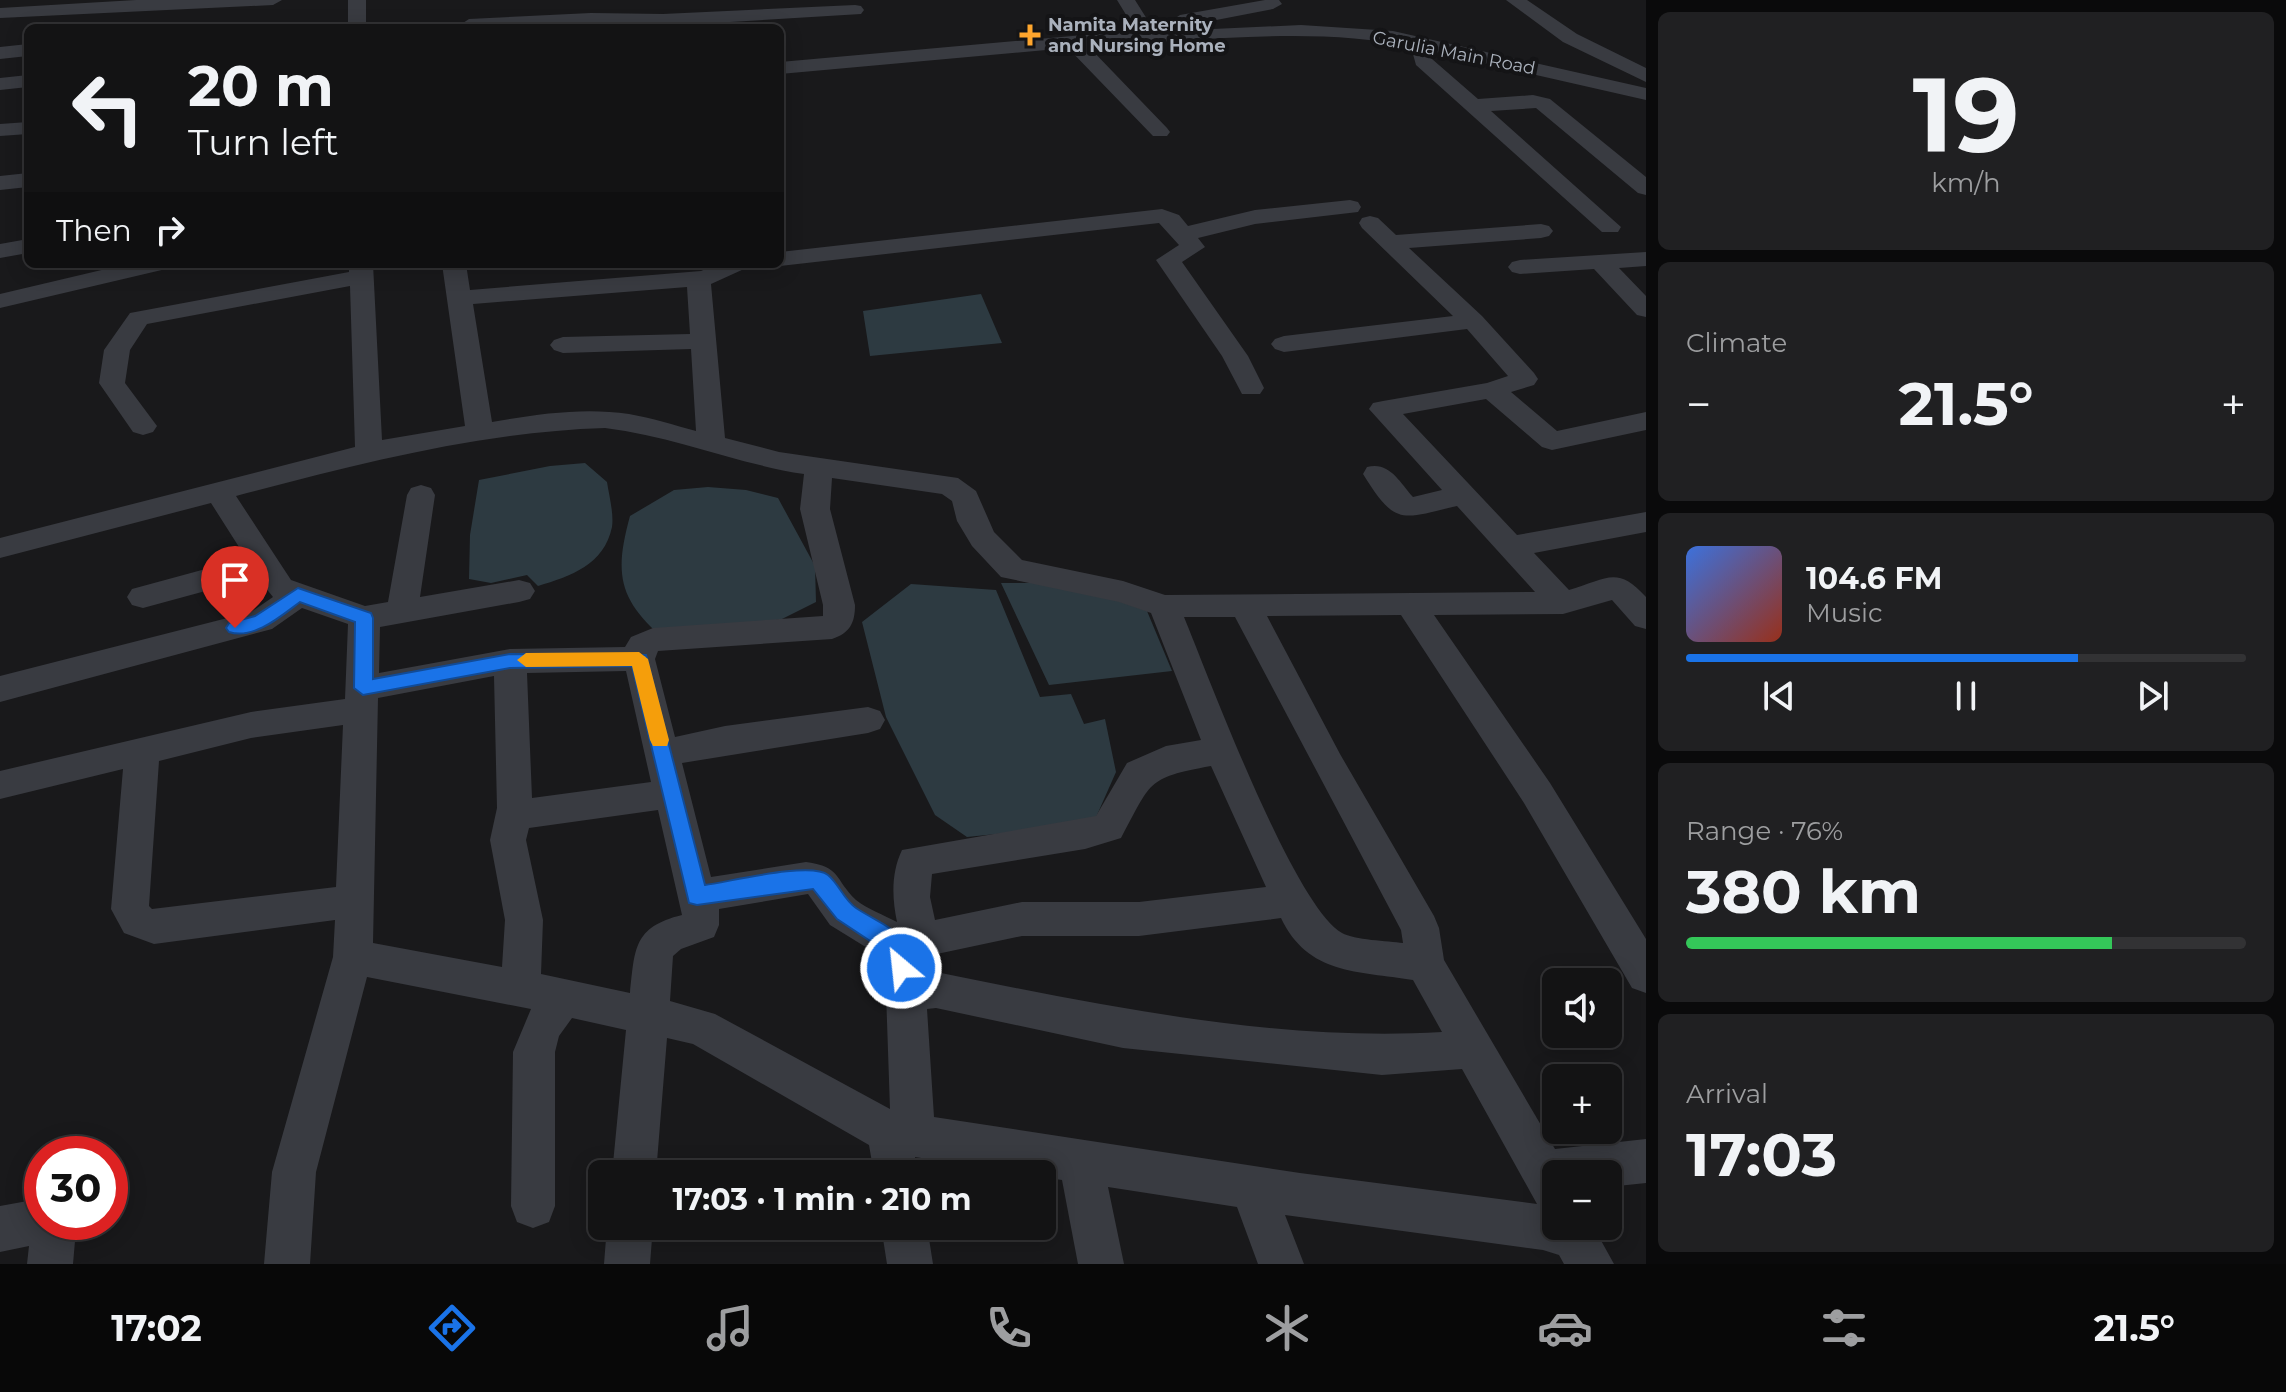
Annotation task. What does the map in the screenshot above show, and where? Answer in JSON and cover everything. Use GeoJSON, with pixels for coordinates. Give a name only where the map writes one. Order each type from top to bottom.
{"type":"FeatureCollection","features":[{"type":"Feature","properties":{"kind":"street"},"geometry":{"type":"LineString","coordinates":[[0,38],[8,8],[273,0]]}},
{"type":"Feature","properties":{"kind":"street"},"geometry":{"type":"LineString","coordinates":[[357,0],[357,24]]}},
{"type":"Feature","properties":{"kind":"street"},"geometry":{"type":"LineString","coordinates":[[466,0],[469,24]]}},
{"type":"Feature","properties":{"kind":"street"},"geometry":{"type":"LineString","coordinates":[[1126,0],[1143,27]]}},
{"type":"Feature","properties":{"kind":"street"},"geometry":{"type":"LineString","coordinates":[[1515,0],[1570,38],[1646,76]]}},
{"type":"Feature","properties":{"kind":"street"},"geometry":{"type":"LineString","coordinates":[[1065,43],[1271,2],[1301,31]]}},
{"type":"Feature","properties":{"kind":"street"},"geometry":{"type":"LineString","coordinates":[[137,24],[147,4]]}},
{"type":"Feature","properties":{"kind":"street"},"geometry":{"type":"LineString","coordinates":[[500,24],[591,18],[857,17],[865,62]]}},
{"type":"Feature","properties":{"kind":"street","name":"Garulia Main Road"},"geometry":{"type":"LineString","coordinates":[[784,68],[1065,43],[1301,31],[1393,37],[1646,94]]}},
{"type":"Feature","properties":{"kind":"street"},"geometry":{"type":"LineString","coordinates":[[1065,43],[1160,132]]}},
{"type":"Feature","properties":{"kind":"street"},"geometry":{"type":"LineString","coordinates":[[1420,43],[1423,61],[1610,227]]}},
{"type":"Feature","properties":{"kind":"street"},"geometry":{"type":"LineString","coordinates":[[0,53],[24,50]]}},
{"type":"Feature","properties":{"kind":"street"},"geometry":{"type":"LineString","coordinates":[[0,84],[24,81]]}},
{"type":"Feature","properties":{"kind":"street"},"geometry":{"type":"LineString","coordinates":[[1473,106],[1533,101],[1543,103],[1646,188]]}},
{"type":"Feature","properties":{"kind":"street"},"geometry":{"type":"LineString","coordinates":[[0,130],[24,128]]}},
{"type":"Feature","properties":{"kind":"street"},"geometry":{"type":"LineString","coordinates":[[0,183],[24,180]]}},
{"type":"Feature","properties":{"kind":"street"},"geometry":{"type":"LineString","coordinates":[[1184,234],[1255,217],[1350,207]]}},
{"type":"Feature","properties":{"kind":"street"},"geometry":{"type":"LineString","coordinates":[[784,259],[1153,216],[1171,220],[1193,247],[1168,260],[1235,356],[1251,388]]}},
{"type":"Feature","properties":{"kind":"street"},"geometry":{"type":"LineString","coordinates":[[1370,223],[1473,321],[1525,379],[1492,390],[1383,409],[1563,603]]}},
{"type":"Feature","properties":{"kind":"street"},"geometry":{"type":"LineString","coordinates":[[1390,242],[1541,231]]}},
{"type":"Feature","properties":{"kind":"street"},"geometry":{"type":"LineString","coordinates":[[0,251],[24,247]]}},
{"type":"Feature","properties":{"kind":"street"},"geometry":{"type":"LineString","coordinates":[[1520,267],[1646,259]]}},
{"type":"Feature","properties":{"kind":"street"},"geometry":{"type":"LineString","coordinates":[[1598,260],[1646,310]]}},
{"type":"Feature","properties":{"kind":"street"},"geometry":{"type":"LineString","coordinates":[[0,301],[104,271],[127,268]]}},
{"type":"Feature","properties":{"kind":"street"},"geometry":{"type":"LineString","coordinates":[[455,268],[480,433]]}},
{"type":"Feature","properties":{"kind":"street"},"geometry":{"type":"LineString","coordinates":[[711,442],[699,281],[728,268]]}},
{"type":"Feature","properties":{"kind":"street"},"geometry":{"type":"LineString","coordinates":[[143,426],[112,383],[117,350],[139,318],[361,270],[369,452]]}},
{"type":"Feature","properties":{"kind":"street"},"geometry":{"type":"LineString","coordinates":[[459,298],[704,278]]}},
{"type":"Feature","properties":{"kind":"street"},"geometry":{"type":"LineString","coordinates":[[1284,344],[1473,321]]}},
{"type":"Feature","properties":{"kind":"street"},"geometry":{"type":"LineString","coordinates":[[563,345],[703,341]]}},
{"type":"Feature","properties":{"kind":"street"},"geometry":{"type":"LineString","coordinates":[[1492,390],[1552,441],[1646,421]]}},
{"type":"Feature","properties":{"kind":"street"},"geometry":{"type":"LineString","coordinates":[[0,548],[369,452],[541,422],[605,420],[711,442],[779,461],[948,485],[966,498],[972,521],[983,539],[1012,569],[1123,592],[1164,606],[1563,603],[1619,587],[1646,618]]}},
{"type":"Feature","properties":{"kind":"street"},"geometry":{"type":"LineString","coordinates":[[635,1160],[654,950],[663,938],[674,932],[688,932],[700,925],[701,914],[639,659],[642,645],[653,640],[832,627],[839,619],[839,605],[815,509],[819,467]]}},
{"type":"Feature","properties":{"kind":"street"},"geometry":{"type":"LineString","coordinates":[[1377,474],[1406,508],[1464,495]]}},
{"type":"Feature","properties":{"kind":"street"},"geometry":{"type":"LineString","coordinates":[[218,491],[280,588],[298,595],[383,615],[519,591]]}},
{"type":"Feature","properties":{"kind":"street"},"geometry":{"type":"LineString","coordinates":[[287,1264],[294,1172],[353,957],[363,699],[383,615],[421,495]]}},
{"type":"Feature","properties":{"kind":"street"},"geometry":{"type":"LineString","coordinates":[[1513,546],[1646,522]]}},
{"type":"Feature","properties":{"kind":"street"},"geometry":{"type":"LineString","coordinates":[[143,597],[264,564]]}},
{"type":"Feature","properties":{"kind":"street"},"geometry":{"type":"LineString","coordinates":[[0,689],[261,621],[298,595]]}},
{"type":"Feature","properties":{"kind":"street"},"geometry":{"type":"LineString","coordinates":[[1408,602],[1537,793],[1646,975]]}},
{"type":"Feature","properties":{"kind":"street"},"geometry":{"type":"LineString","coordinates":[[1245,605],[1328,764],[1420,928],[1425,964],[1542,1169]]}},
{"type":"Feature","properties":{"kind":"street"},"geometry":{"type":"LineString","coordinates":[[1164,606],[1222,750],[1301,919],[1333,950],[1425,964]]}},
{"type":"Feature","properties":{"kind":"street"},"geometry":{"type":"LineString","coordinates":[[0,785],[510,661],[639,659]]}},
{"type":"Feature","properties":{"kind":"street"},"geometry":{"type":"LineString","coordinates":[[510,661],[514,815],[508,840],[524,920],[520,988]]}},
{"type":"Feature","properties":{"kind":"street"},"geometry":{"type":"LineString","coordinates":[[663,753],[725,740],[868,720]]}},
{"type":"Feature","properties":{"kind":"street"},"geometry":{"type":"LineString","coordinates":[[899,1147],[908,943],[915,861],[1085,834],[1108,827],[1139,773],[1166,760],[1222,750]]}},
{"type":"Feature","properties":{"kind":"street"},"geometry":{"type":"LineString","coordinates":[[142,751],[130,909],[138,921],[154,927],[356,901]]}},
{"type":"Feature","properties":{"kind":"street"},"geometry":{"type":"LineString","coordinates":[[514,815],[674,793]]}},
{"type":"Feature","properties":{"kind":"street"},"geometry":{"type":"LineString","coordinates":[[697,896],[806,878],[819,880],[844,913],[883,934],[908,943],[1022,919],[1139,919],[1291,900]]}},
{"type":"Feature","properties":{"kind":"street"},"geometry":{"type":"LineString","coordinates":[[353,957],[520,988],[701,1027],[899,1147],[1080,1161],[1252,1188],[1543,1227],[1578,1243]]}},
{"type":"Feature","properties":{"kind":"street"},"geometry":{"type":"LineString","coordinates":[[906,992],[936,990],[1123,1029],[1303,1049],[1382,1055],[1474,1049]]}},
{"type":"Feature","properties":{"kind":"street"},"geometry":{"type":"LineString","coordinates":[[533,1206],[534,1052],[541,1028],[563,997]]}},
{"type":"Feature","properties":{"kind":"street"},"geometry":{"type":"LineString","coordinates":[[1080,1161],[1101,1264]]}},
{"type":"Feature","properties":{"kind":"street"},"geometry":{"type":"LineString","coordinates":[[1622,1166],[1646,1161]]}},
{"type":"Feature","properties":{"kind":"street"},"geometry":{"type":"LineString","coordinates":[[1252,1188],[1281,1264]]}},
{"type":"Feature","properties":{"kind":"street"},"geometry":{"type":"LineString","coordinates":[[0,1229],[33,1223],[45,1227],[52,1241],[50,1264]]}},
{"type":"Feature","properties":{"kind":"street"},"geometry":{"type":"LineString","coordinates":[[627,1264],[629,1240]]}},
{"type":"Feature","properties":{"kind":"street"},"geometry":{"type":"LineString","coordinates":[[906,1240],[910,1264]]}},
{"type":"Feature","properties":{"kind":"shaded area"},"geometry":{"type":"Polygon","coordinates":[[[981,294],[1002,343],[870,356],[863,311],[981,294]]]}},
{"type":"Feature","properties":{"kind":"shaded area"},"geometry":{"type":"Polygon","coordinates":[[[585,463],[607,482],[612,510],[608,540],[594,560],[574,573],[538,586],[527,575],[491,583],[469,579],[470,535],[479,480],[550,466],[585,463]]]}},
{"type":"Feature","properties":{"kind":"shaded area"},"geometry":{"type":"Polygon","coordinates":[[[708,487],[746,490],[778,498],[815,566],[816,602],[782,619],[662,637],[647,623],[628,596],[624,582],[622,553],[630,516],[674,490],[708,487]]]}},
{"type":"Feature","properties":{"kind":"shaded area"},"geometry":{"type":"Polygon","coordinates":[[[1001,583],[1067,583],[1147,611],[1172,671],[1049,685],[1001,583]]]}},
{"type":"Feature","properties":{"kind":"shaded area"},"geometry":{"type":"Polygon","coordinates":[[[911,584],[996,590],[1040,697],[1071,694],[1084,724],[1105,719],[1116,772],[1093,824],[967,837],[935,815],[886,717],[862,622],[911,584]]]}},
{"type":"Feature","properties":{"kind":"slow traffic"},"geometry":{"type":"LineString","coordinates":[[526,660],[639,659],[660,740]]}},
{"type":"Feature","properties":{"kind":"place","name":"Namita Maternity and Nursing Home"},"geometry":{"type":"Point","coordinates":[1030,35]}},
{"type":"Feature","properties":{"kind":"route"},"geometry":{"type":"LineString","coordinates":[[235,628],[261,621],[298,595],[364,618],[363,688],[510,661],[639,659],[697,896],[806,878],[819,880],[844,913],[883,934],[895,945],[901,968]]}}]}
